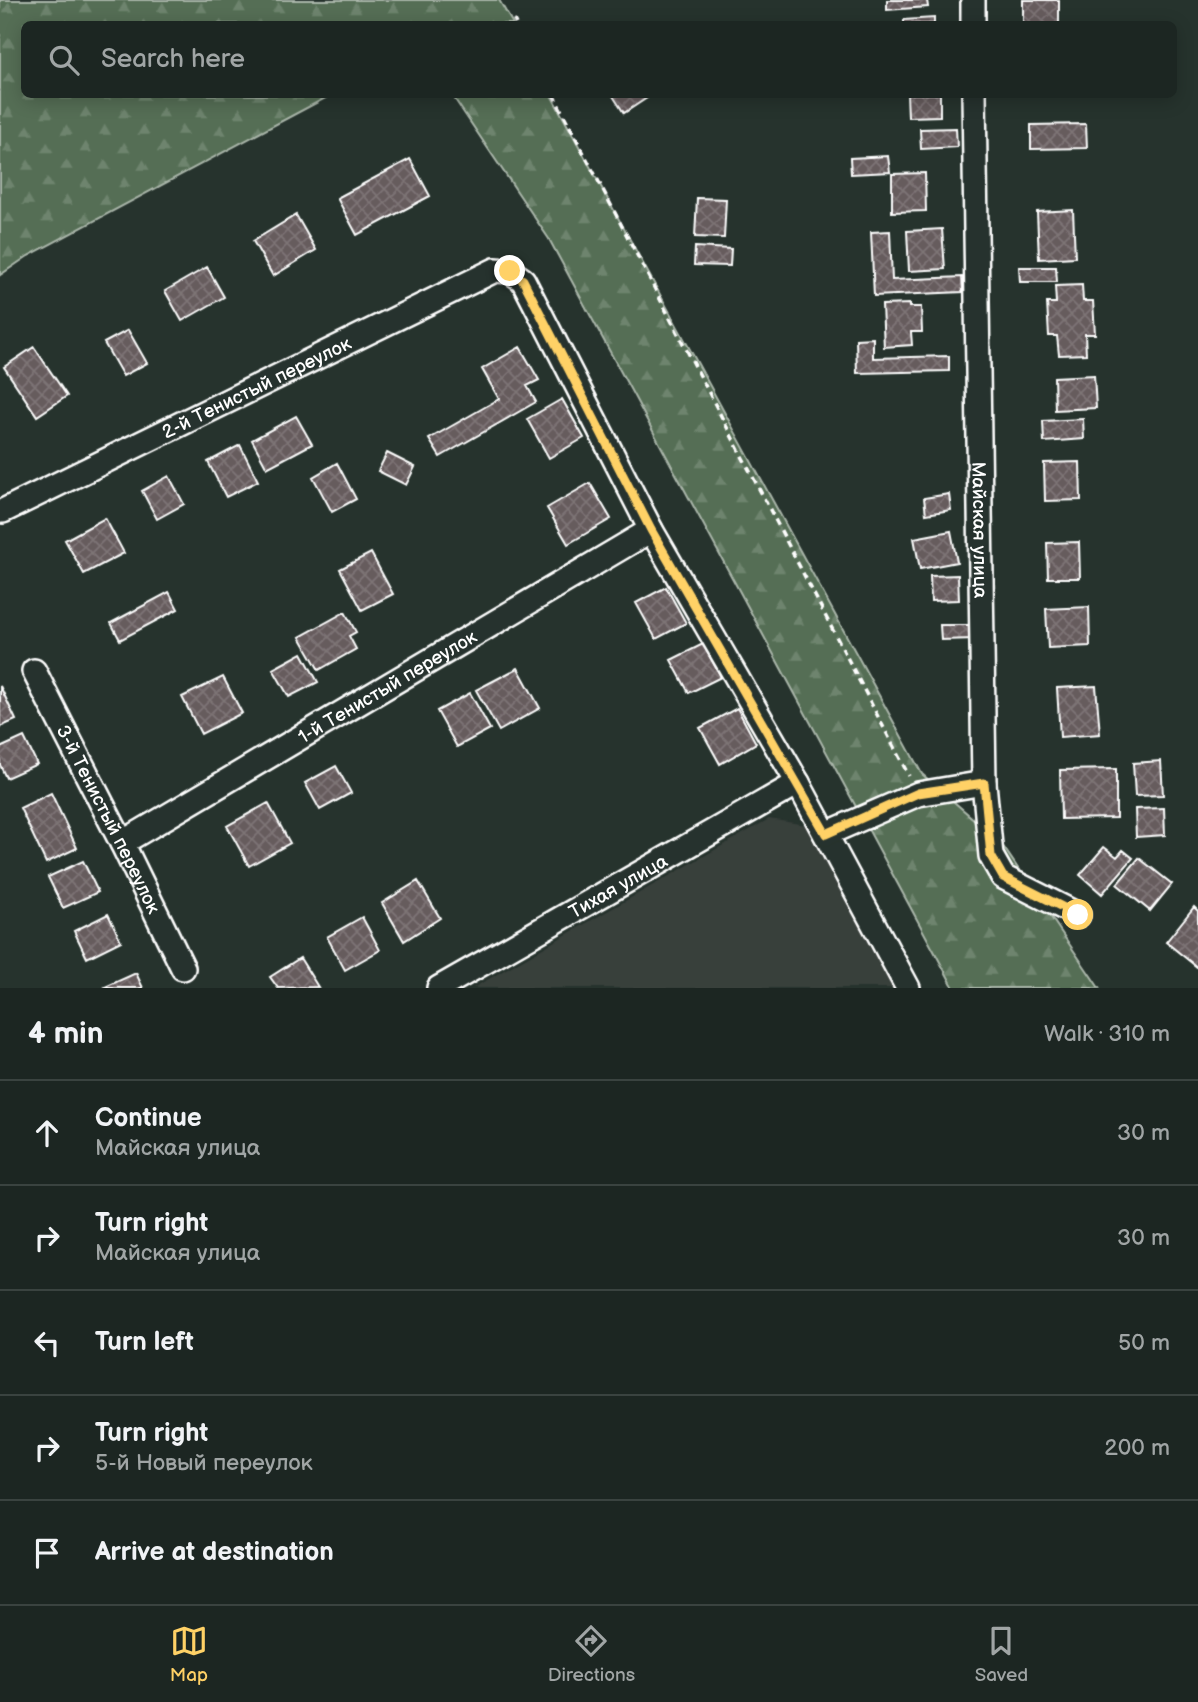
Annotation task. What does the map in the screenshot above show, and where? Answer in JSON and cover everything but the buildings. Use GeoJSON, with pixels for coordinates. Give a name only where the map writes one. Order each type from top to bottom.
{"type":"FeatureCollection","features":[{"type":"Feature","properties":{"kind":"street"},"geometry":{"type":"LineString","coordinates":[[973,0],[973,21]]}},
{"type":"Feature","properties":{"kind":"street","name":"Майская улица"},"geometry":{"type":"LineString","coordinates":[[974,98],[984,783],[991,856],[1003,877],[1078,915]]}},
{"type":"Feature","properties":{"kind":"street","name":"2-й Тенистый переулок"},"geometry":{"type":"LineString","coordinates":[[2,511],[495,270],[510,271],[523,280],[651,530]]}},
{"type":"Feature","properties":{"kind":"street"},"geometry":{"type":"LineString","coordinates":[[651,530],[798,783],[908,988]]}},
{"type":"Feature","properties":{"kind":"street","name":"1-й Тенистый переулок"},"geometry":{"type":"LineString","coordinates":[[122,843],[651,530]]}},
{"type":"Feature","properties":{"kind":"street","name":"3-й Тенистый переулок"},"geometry":{"type":"LineString","coordinates":[[34,671],[183,968]]}},
{"type":"Feature","properties":{"kind":"street","name":"Тихая улица"},"geometry":{"type":"LineString","coordinates":[[439,988],[798,783]]}},
{"type":"Feature","properties":{"kind":"street"},"geometry":{"type":"LineString","coordinates":[[826,834],[918,793],[984,783]]}},
{"type":"Feature","properties":{"kind":"path"},"geometry":{"type":"LineString","coordinates":[[555,98],[918,793]]}},
{"type":"Feature","properties":{"kind":"shaded area"},"geometry":{"type":"Polygon","coordinates":[[[769,819],[806,825],[895,988],[473,988],[769,819]]]}},
{"type":"Feature","properties":{"kind":"green space"},"geometry":{"type":"Polygon","coordinates":[[[0,0],[499,0],[511,21],[21,21],[21,98],[325,98],[28,256],[0,275],[0,0]]]}},
{"type":"Feature","properties":{"kind":"green space"},"geometry":{"type":"Polygon","coordinates":[[[454,98],[553,98],[922,774],[1000,842],[1099,988],[954,988],[549,239],[454,98]]]}},
{"type":"Feature","properties":{"kind":"route"},"geometry":{"type":"LineString","coordinates":[[510,271],[523,280],[651,530],[826,834],[918,793],[984,783],[991,856],[1003,877],[1078,915]]}}]}
